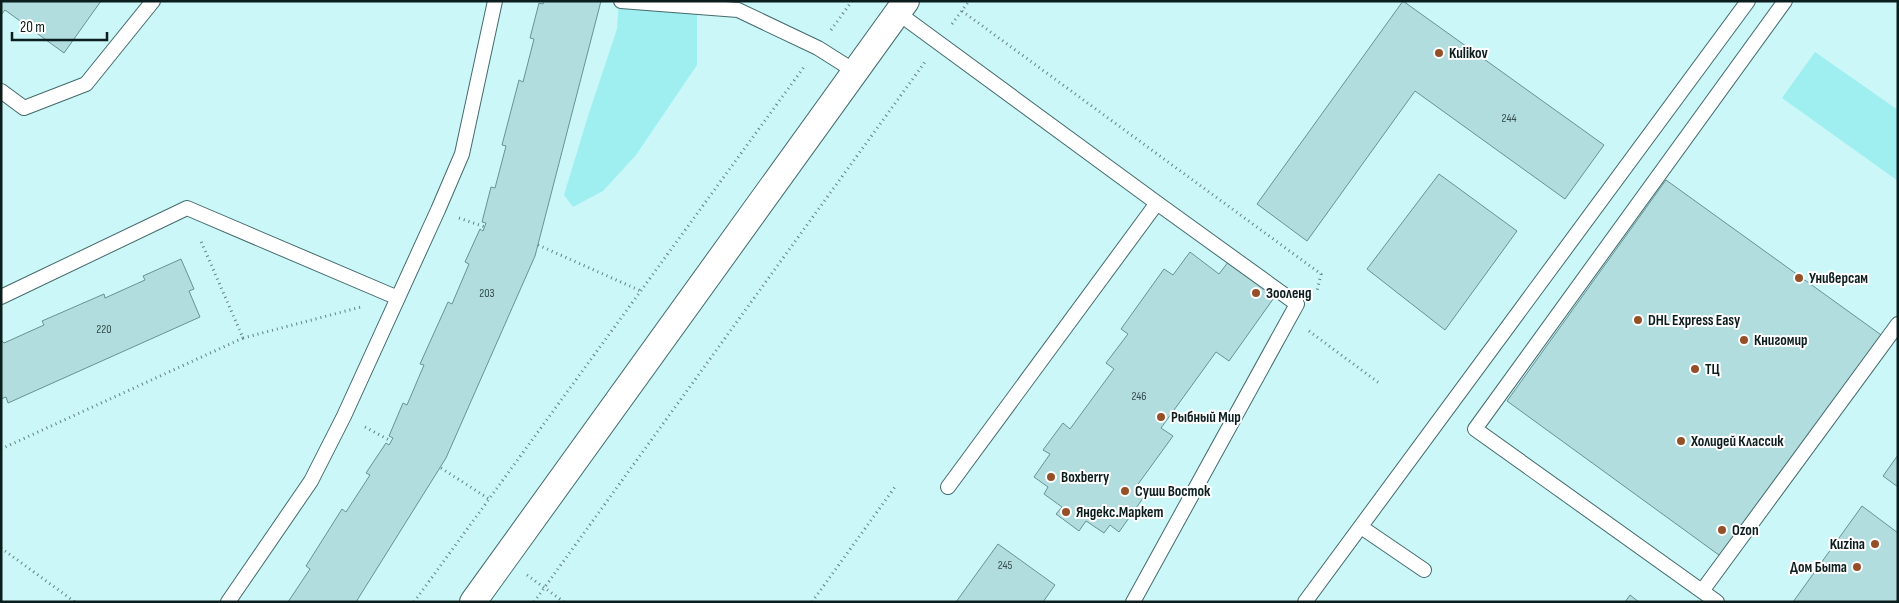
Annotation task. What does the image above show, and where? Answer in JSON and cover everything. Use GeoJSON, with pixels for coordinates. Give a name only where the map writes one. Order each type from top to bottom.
{"type":"FeatureCollection","features":[{"type":"Feature","properties":{"kind":"street"},"geometry":{"type":"LineString","coordinates":[[473,602],[902,7]]}},
{"type":"Feature","properties":{"kind":"lane"},"geometry":{"type":"LineString","coordinates":[[1,92],[24,108],[86,84],[152,1]]}},
{"type":"Feature","properties":{"kind":"lane"},"geometry":{"type":"LineString","coordinates":[[228,602],[311,481],[344,416],[462,154],[495,1]]}},
{"type":"Feature","properties":{"kind":"lane"},"geometry":{"type":"LineString","coordinates":[[621,1],[741,6],[818,48],[856,72]]}},
{"type":"Feature","properties":{"kind":"lane"},"geometry":{"type":"LineString","coordinates":[[1305,602],[1748,1]]}},
{"type":"Feature","properties":{"kind":"lane"},"geometry":{"type":"LineString","coordinates":[[1717,602],[1475,429],[1785,1]]}},
{"type":"Feature","properties":{"kind":"lane"},"geometry":{"type":"LineString","coordinates":[[902,7],[939,42],[1156,203],[1297,304],[1134,602]]}},
{"type":"Feature","properties":{"kind":"lane"},"geometry":{"type":"LineString","coordinates":[[948,487],[1156,203]]}},
{"type":"Feature","properties":{"kind":"lane"},"geometry":{"type":"LineString","coordinates":[[1,297],[187,208],[398,298]]}},
{"type":"Feature","properties":{"kind":"lane"},"geometry":{"type":"LineString","coordinates":[[1702,592],[1898,324]]}},
{"type":"Feature","properties":{"kind":"lane"},"geometry":{"type":"LineString","coordinates":[[1361,527],[1424,570]]}},
{"type":"Feature","properties":{"kind":"path"},"geometry":{"type":"LineString","coordinates":[[414,602],[852,1]]}},
{"type":"Feature","properties":{"kind":"path"},"geometry":{"type":"LineString","coordinates":[[534,602],[969,1]]}},
{"type":"Feature","properties":{"kind":"path"},"geometry":{"type":"LineString","coordinates":[[962,11],[1321,274],[1317,293]]}},
{"type":"Feature","properties":{"kind":"path"},"geometry":{"type":"LineString","coordinates":[[187,208],[243,338]]}},
{"type":"Feature","properties":{"kind":"path"},"geometry":{"type":"LineString","coordinates":[[538,245],[641,291]]}},
{"type":"Feature","properties":{"kind":"path"},"geometry":{"type":"LineString","coordinates":[[1,449],[243,338],[398,298]]}},
{"type":"Feature","properties":{"kind":"path"},"geometry":{"type":"LineString","coordinates":[[1311,321],[1309,331],[1379,383]]}},
{"type":"Feature","properties":{"kind":"path"},"geometry":{"type":"LineString","coordinates":[[344,416],[391,441]]}},
{"type":"Feature","properties":{"kind":"path"},"geometry":{"type":"LineString","coordinates":[[440,468],[489,499]]}},
{"type":"Feature","properties":{"kind":"path"},"geometry":{"type":"LineString","coordinates":[[812,602],[895,486]]}},
{"type":"Feature","properties":{"kind":"path"},"geometry":{"type":"LineString","coordinates":[[1,548],[75,602]]}},
{"type":"Feature","properties":{"kind":"path"},"geometry":{"type":"LineString","coordinates":[[504,558],[564,602]]}},
{"type":"Feature","properties":{"kind":"shaded area"},"geometry":{"type":"Polygon","coordinates":[[[619,1],[697,1],[697,65],[636,155],[603,191],[573,207],[564,195],[617,29],[619,1]]]}},
{"type":"Feature","properties":{"kind":"shaded area"},"geometry":{"type":"Polygon","coordinates":[[[1815,52],[1898,110],[1898,181],[1782,98],[1815,52]]]}},
{"type":"Feature","properties":{"kind":"building"},"geometry":{"type":"Polygon","coordinates":[[[1,1],[101,1],[64,53],[5,10],[1,15],[1,1]]]}},
{"type":"Feature","properties":{"kind":"building"},"geometry":{"type":"Polygon","coordinates":[[[544,1],[601,1],[535,256],[446,458],[356,602],[288,602],[310,569],[306,566],[342,509],[346,512],[370,475],[366,473],[386,443],[389,445],[393,438],[389,436],[403,403],[407,405],[424,365],[420,364],[448,302],[452,304],[469,264],[465,262],[480,229],[483,231],[486,223],[482,222],[491,187],[495,188],[506,146],[502,145],[519,80],[523,82],[534,39],[530,38],[539,3],[543,4],[544,1]]]}},
{"type":"Feature","properties":{"kind":"building"},"geometry":{"type":"Polygon","coordinates":[[[1403,1],[1604,145],[1565,199],[1415,91],[1307,241],[1257,204],[1403,1]]]}},
{"type":"Feature","properties":{"kind":"building"},"geometry":{"type":"Polygon","coordinates":[[[1439,174],[1517,231],[1445,330],[1367,269],[1439,174]]]}},
{"type":"Feature","properties":{"kind":"building","name":"ТЦ"},"geometry":{"type":"Polygon","coordinates":[[[1666,180],[1884,337],[1723,558],[1507,401],[1666,180]]]}},
{"type":"Feature","properties":{"kind":"building"},"geometry":{"type":"Polygon","coordinates":[[[1190,252],[1219,274],[1229,261],[1276,295],[1229,361],[1216,352],[1161,428],[1173,436],[1136,487],[1146,494],[1119,532],[1110,525],[1104,533],[1086,521],[1079,531],[1056,514],[1062,507],[1044,494],[1048,487],[1034,477],[1050,454],[1043,450],[1063,423],[1070,429],[1114,369],[1106,363],[1128,334],[1121,329],[1164,269],[1173,275],[1190,252]]]}},
{"type":"Feature","properties":{"kind":"building"},"geometry":{"type":"Polygon","coordinates":[[[181,259],[194,289],[189,291],[200,317],[8,403],[6,397],[1,399],[1,340],[4,343],[44,325],[42,321],[104,294],[105,298],[145,280],[143,276],[181,259]]]}},
{"type":"Feature","properties":{"kind":"building"},"geometry":{"type":"Polygon","coordinates":[[[1898,455],[1898,487],[1883,476],[1898,455]]]}},
{"type":"Feature","properties":{"kind":"building","name":"Дом Быта"},"geometry":{"type":"Polygon","coordinates":[[[1862,506],[1898,533],[1898,602],[1793,602],[1862,506]]]}},
{"type":"Feature","properties":{"kind":"building"},"geometry":{"type":"Polygon","coordinates":[[[998,544],[1055,585],[1043,602],[956,602],[998,544]]]}},
{"type":"Feature","properties":{"kind":"building"},"geometry":{"type":"Polygon","coordinates":[[[1630,595],[1639,602],[1625,602],[1630,595]]]}},
{"type":"Feature","properties":{"kind":"place","name":"Kulikov"},"geometry":{"type":"Point","coordinates":[1439,53]}},
{"type":"Feature","properties":{"kind":"place","name":"Универсам"},"geometry":{"type":"Point","coordinates":[1799,278]}},
{"type":"Feature","properties":{"kind":"place","name":"Зооленд"},"geometry":{"type":"Point","coordinates":[1256,293]}},
{"type":"Feature","properties":{"kind":"place","name":"DHL Express Easy"},"geometry":{"type":"Point","coordinates":[1638,320]}},
{"type":"Feature","properties":{"kind":"place","name":"Книгомир"},"geometry":{"type":"Point","coordinates":[1744,340]}},
{"type":"Feature","properties":{"kind":"place","name":"ТЦ"},"geometry":{"type":"Point","coordinates":[1695,369]}},
{"type":"Feature","properties":{"kind":"place","name":"Рыбный Мир"},"geometry":{"type":"Point","coordinates":[1161,417]}},
{"type":"Feature","properties":{"kind":"place","name":"Холидей Классик"},"geometry":{"type":"Point","coordinates":[1681,441]}},
{"type":"Feature","properties":{"kind":"place","name":"Boxberry"},"geometry":{"type":"Point","coordinates":[1051,477]}},
{"type":"Feature","properties":{"kind":"place","name":"Суши Восток"},"geometry":{"type":"Point","coordinates":[1125,491]}},
{"type":"Feature","properties":{"kind":"place","name":"Яндекс.Маркет"},"geometry":{"type":"Point","coordinates":[1066,512]}},
{"type":"Feature","properties":{"kind":"place","name":"Ozon"},"geometry":{"type":"Point","coordinates":[1722,530]}},
{"type":"Feature","properties":{"kind":"place","name":"Kuzina"},"geometry":{"type":"Point","coordinates":[1875,544]}},
{"type":"Feature","properties":{"kind":"place","name":"Дом Быта"},"geometry":{"type":"Point","coordinates":[1857,567]}}]}
